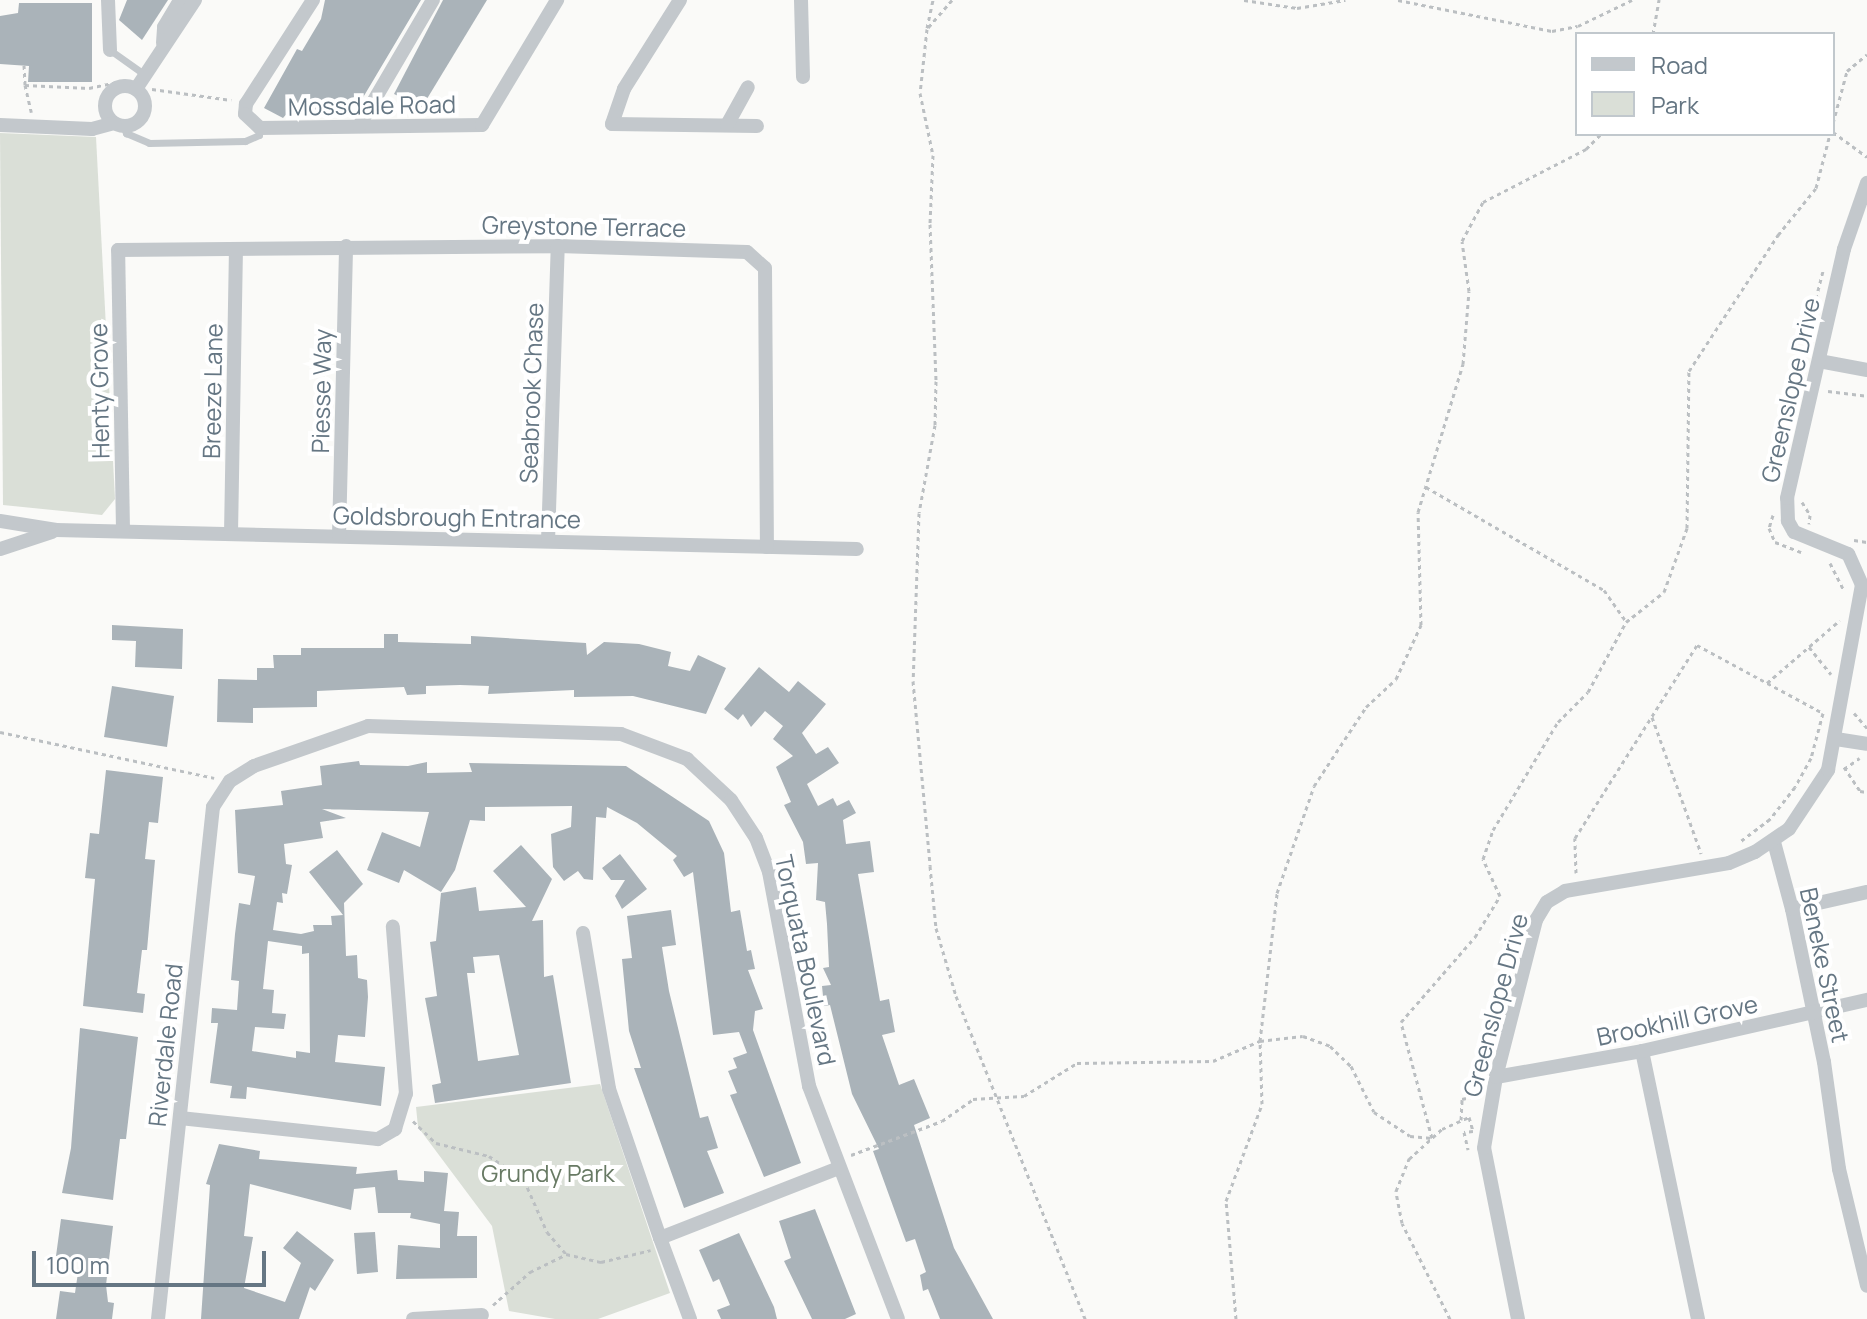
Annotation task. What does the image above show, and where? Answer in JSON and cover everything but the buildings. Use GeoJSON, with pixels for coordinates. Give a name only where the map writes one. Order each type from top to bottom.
{"type":"FeatureCollection","features":[{"type":"Feature","properties":{"kind":"street"},"geometry":{"type":"LineString","coordinates":[[108,0],[110,50]]}},
{"type":"Feature","properties":{"kind":"street"},"geometry":{"type":"LineString","coordinates":[[163,43],[164,27],[180,0]]}},
{"type":"Feature","properties":{"kind":"street"},"geometry":{"type":"LineString","coordinates":[[0,125],[32,123],[92,129],[133,124],[144,110],[140,82],[163,43],[195,0]]}},
{"type":"Feature","properties":{"kind":"street"},"geometry":{"type":"LineString","coordinates":[[260,128],[245,114],[246,104],[313,0]]}},
{"type":"Feature","properties":{"kind":"street"},"geometry":{"type":"LineString","coordinates":[[359,126],[433,0]]}},
{"type":"Feature","properties":{"kind":"street","name":"Mossdale Road"},"geometry":{"type":"LineString","coordinates":[[260,128],[482,125],[557,0]]}},
{"type":"Feature","properties":{"kind":"street"},"geometry":{"type":"LineString","coordinates":[[680,0],[624,89],[612,124],[757,126]]}},
{"type":"Feature","properties":{"kind":"street"},"geometry":{"type":"LineString","coordinates":[[801,0],[803,77]]}},
{"type":"Feature","properties":{"kind":"street"},"geometry":{"type":"LineString","coordinates":[[119,124],[105,107],[107,98],[120,86],[140,82]]}},
{"type":"Feature","properties":{"kind":"street"},"geometry":{"type":"LineString","coordinates":[[727,125],[748,87]]}},
{"type":"Feature","properties":{"kind":"street","name":"Greenslope Drive"},"geometry":{"type":"LineString","coordinates":[[1518,1319],[1484,1148],[1496,1077],[1536,920],[1547,902],[1576,881],[1729,863],[1774,842],[1814,796],[1836,739],[1862,585],[1862,564],[1829,543],[1794,532],[1788,521],[1787,498],[1819,361],[1865,190]]}},
{"type":"Feature","properties":{"kind":"street","name":"Piesse Way"},"geometry":{"type":"LineString","coordinates":[[339,536],[346,246]]}},
{"type":"Feature","properties":{"kind":"street","name":"Greystone Terrace"},"geometry":{"type":"LineString","coordinates":[[118,250],[558,246],[747,252],[765,268],[767,547]]}},
{"type":"Feature","properties":{"kind":"street","name":"Seabrook Chase"},"geometry":{"type":"LineString","coordinates":[[548,541],[558,246]]}},
{"type":"Feature","properties":{"kind":"street","name":"Breeze Lane"},"geometry":{"type":"LineString","coordinates":[[231,534],[236,249]]}},
{"type":"Feature","properties":{"kind":"street","name":"Henty Grove"},"geometry":{"type":"LineString","coordinates":[[118,250],[123,530]]}},
{"type":"Feature","properties":{"kind":"street"},"geometry":{"type":"LineString","coordinates":[[1819,361],[1867,370]]}},
{"type":"Feature","properties":{"kind":"street","name":"Goldsbrough Entrance"},"geometry":{"type":"LineString","coordinates":[[0,521],[56,530],[857,549]]}},
{"type":"Feature","properties":{"kind":"street","name":"Goldsbrough Entrance"},"geometry":{"type":"LineString","coordinates":[[0,549],[56,530]]}},
{"type":"Feature","properties":{"kind":"street","name":"Torquata Boulevard"},"geometry":{"type":"LineString","coordinates":[[230,781],[307,743],[368,726],[621,734],[687,759],[731,800],[756,838],[769,872],[809,1086],[898,1319]]}},
{"type":"Feature","properties":{"kind":"street"},"geometry":{"type":"LineString","coordinates":[[1836,739],[1867,744]]}},
{"type":"Feature","properties":{"kind":"street","name":"Riverdale Road"},"geometry":{"type":"LineString","coordinates":[[158,1319],[206,831],[218,795],[230,781]]}},
{"type":"Feature","properties":{"kind":"street","name":"Beneke Street"},"geometry":{"type":"LineString","coordinates":[[1774,842],[1792,909],[1839,1169],[1867,1286]]}},
{"type":"Feature","properties":{"kind":"street"},"geometry":{"type":"LineString","coordinates":[[1792,909],[1867,892]]}},
{"type":"Feature","properties":{"kind":"street"},"geometry":{"type":"LineString","coordinates":[[180,1118],[378,1139],[395,1129],[403,1116],[406,1094],[393,927]]}},
{"type":"Feature","properties":{"kind":"street"},"geometry":{"type":"LineString","coordinates":[[583,933],[609,1089],[690,1319]]}},
{"type":"Feature","properties":{"kind":"street","name":"Brookhill Grove"},"geometry":{"type":"LineString","coordinates":[[1496,1077],[1642,1051],[1867,1000]]}},
{"type":"Feature","properties":{"kind":"street"},"geometry":{"type":"LineString","coordinates":[[1642,1051],[1698,1319]]}},
{"type":"Feature","properties":{"kind":"street"},"geometry":{"type":"LineString","coordinates":[[661,1242],[838,1164]]}},
{"type":"Feature","properties":{"kind":"street"},"geometry":{"type":"LineString","coordinates":[[413,1319],[482,1315]]}},
{"type":"Feature","properties":{"kind":"lane"},"geometry":{"type":"LineString","coordinates":[[110,50],[140,82]]}},
{"type":"Feature","properties":{"kind":"lane"},"geometry":{"type":"LineString","coordinates":[[119,124],[126,133],[149,143],[245,141],[259,135],[260,128]]}},
{"type":"Feature","properties":{"kind":"path"},"geometry":{"type":"LineString","coordinates":[[933,0],[920,93],[933,155],[930,224],[935,425],[919,513],[913,681],[936,928],[956,996],[1000,1097],[1085,1319]]}},
{"type":"Feature","properties":{"kind":"path"},"geometry":{"type":"LineString","coordinates":[[927,29],[952,0]]}},
{"type":"Feature","properties":{"kind":"path"},"geometry":{"type":"LineString","coordinates":[[1244,0],[1297,8],[1345,0]]}},
{"type":"Feature","properties":{"kind":"path"},"geometry":{"type":"LineString","coordinates":[[1398,0],[1552,31],[1578,26],[1632,0]]}},
{"type":"Feature","properties":{"kind":"path"},"geometry":{"type":"LineString","coordinates":[[1654,32],[1659,0]]}},
{"type":"Feature","properties":{"kind":"path"},"geometry":{"type":"LineString","coordinates":[[1835,116],[1847,71],[1867,54]]}},
{"type":"Feature","properties":{"kind":"path"},"geometry":{"type":"LineString","coordinates":[[24,65],[32,123]]}},
{"type":"Feature","properties":{"kind":"path"},"geometry":{"type":"LineString","coordinates":[[25,85],[89,88],[130,80],[166,93],[204,93],[246,104]]}},
{"type":"Feature","properties":{"kind":"path"},"geometry":{"type":"LineString","coordinates":[[1835,135],[1867,157]]}},
{"type":"Feature","properties":{"kind":"path"},"geometry":{"type":"LineString","coordinates":[[1236,1319],[1226,1201],[1262,1104],[1260,1041],[1277,893],[1314,786],[1342,738],[1396,679],[1421,625],[1418,512],[1463,364],[1469,291],[1462,241],[1483,202],[1586,149],[1599,136]]}},
{"type":"Feature","properties":{"kind":"path"},"geometry":{"type":"LineString","coordinates":[[1432,1138],[1401,1022],[1475,937],[1500,896],[1483,859],[1493,830],[1558,722],[1588,692],[1626,622],[1664,592],[1687,528],[1689,371],[1778,235],[1816,188],[1831,136]]}},
{"type":"Feature","properties":{"kind":"path"},"geometry":{"type":"LineString","coordinates":[[1818,396],[1830,389],[1867,396]]}},
{"type":"Feature","properties":{"kind":"path"},"geometry":{"type":"LineString","coordinates":[[1425,486],[1604,590],[1626,622]]}},
{"type":"Feature","properties":{"kind":"path"},"geometry":{"type":"LineString","coordinates":[[1799,498],[1813,532]]}},
{"type":"Feature","properties":{"kind":"path"},"geometry":{"type":"LineString","coordinates":[[1840,537],[1867,542]]}},
{"type":"Feature","properties":{"kind":"path"},"geometry":{"type":"LineString","coordinates":[[1576,881],[1575,838],[1697,645],[1823,713]]}},
{"type":"Feature","properties":{"kind":"path"},"geometry":{"type":"LineString","coordinates":[[1809,647],[1831,673],[1828,686]]}},
{"type":"Feature","properties":{"kind":"path"},"geometry":{"type":"LineString","coordinates":[[1734,845],[1770,819],[1795,787],[1811,758],[1825,700]]}},
{"type":"Feature","properties":{"kind":"path"},"geometry":{"type":"LineString","coordinates":[[1652,717],[1701,853]]}},
{"type":"Feature","properties":{"kind":"path"},"geometry":{"type":"LineString","coordinates":[[0,732],[230,781]]}},
{"type":"Feature","properties":{"kind":"path"},"geometry":{"type":"LineString","coordinates":[[1837,780],[1845,767],[1867,754]]}},
{"type":"Feature","properties":{"kind":"path"},"geometry":{"type":"LineString","coordinates":[[1686,855],[1712,850]]}},
{"type":"Feature","properties":{"kind":"path"},"geometry":{"type":"LineString","coordinates":[[1576,881],[1592,871]]}},
{"type":"Feature","properties":{"kind":"path"},"geometry":{"type":"LineString","coordinates":[[838,1164],[942,1121],[973,1099],[1024,1096],[1077,1063],[1213,1061],[1260,1041],[1303,1036],[1330,1046],[1351,1066],[1374,1112],[1410,1136],[1432,1138]]}},
{"type":"Feature","properties":{"kind":"path"},"geometry":{"type":"LineString","coordinates":[[403,1116],[436,1143],[489,1156],[524,1180],[547,1232],[566,1254],[601,1262],[626,1259],[661,1242]]}},
{"type":"Feature","properties":{"kind":"path"},"geometry":{"type":"LineString","coordinates":[[1450,1319],[1402,1223],[1396,1191],[1409,1159],[1432,1138],[1469,1117],[1473,1131],[1464,1132],[1471,1163]]}},
{"type":"Feature","properties":{"kind":"path"},"geometry":{"type":"LineString","coordinates":[[482,1315],[530,1272],[566,1254]]}},
{"type":"Feature","properties":{"kind":"green space"},"geometry":{"type":"Polygon","coordinates":[[[0,133],[96,137],[115,499],[102,515],[3,505],[0,133]]]}},
{"type":"Feature","properties":{"kind":"green space","name":"Grundy Park"},"geometry":{"type":"Polygon","coordinates":[[[600,1084],[670,1293],[598,1319],[555,1319],[509,1311],[492,1226],[418,1127],[416,1107],[600,1084]]]}}]}
